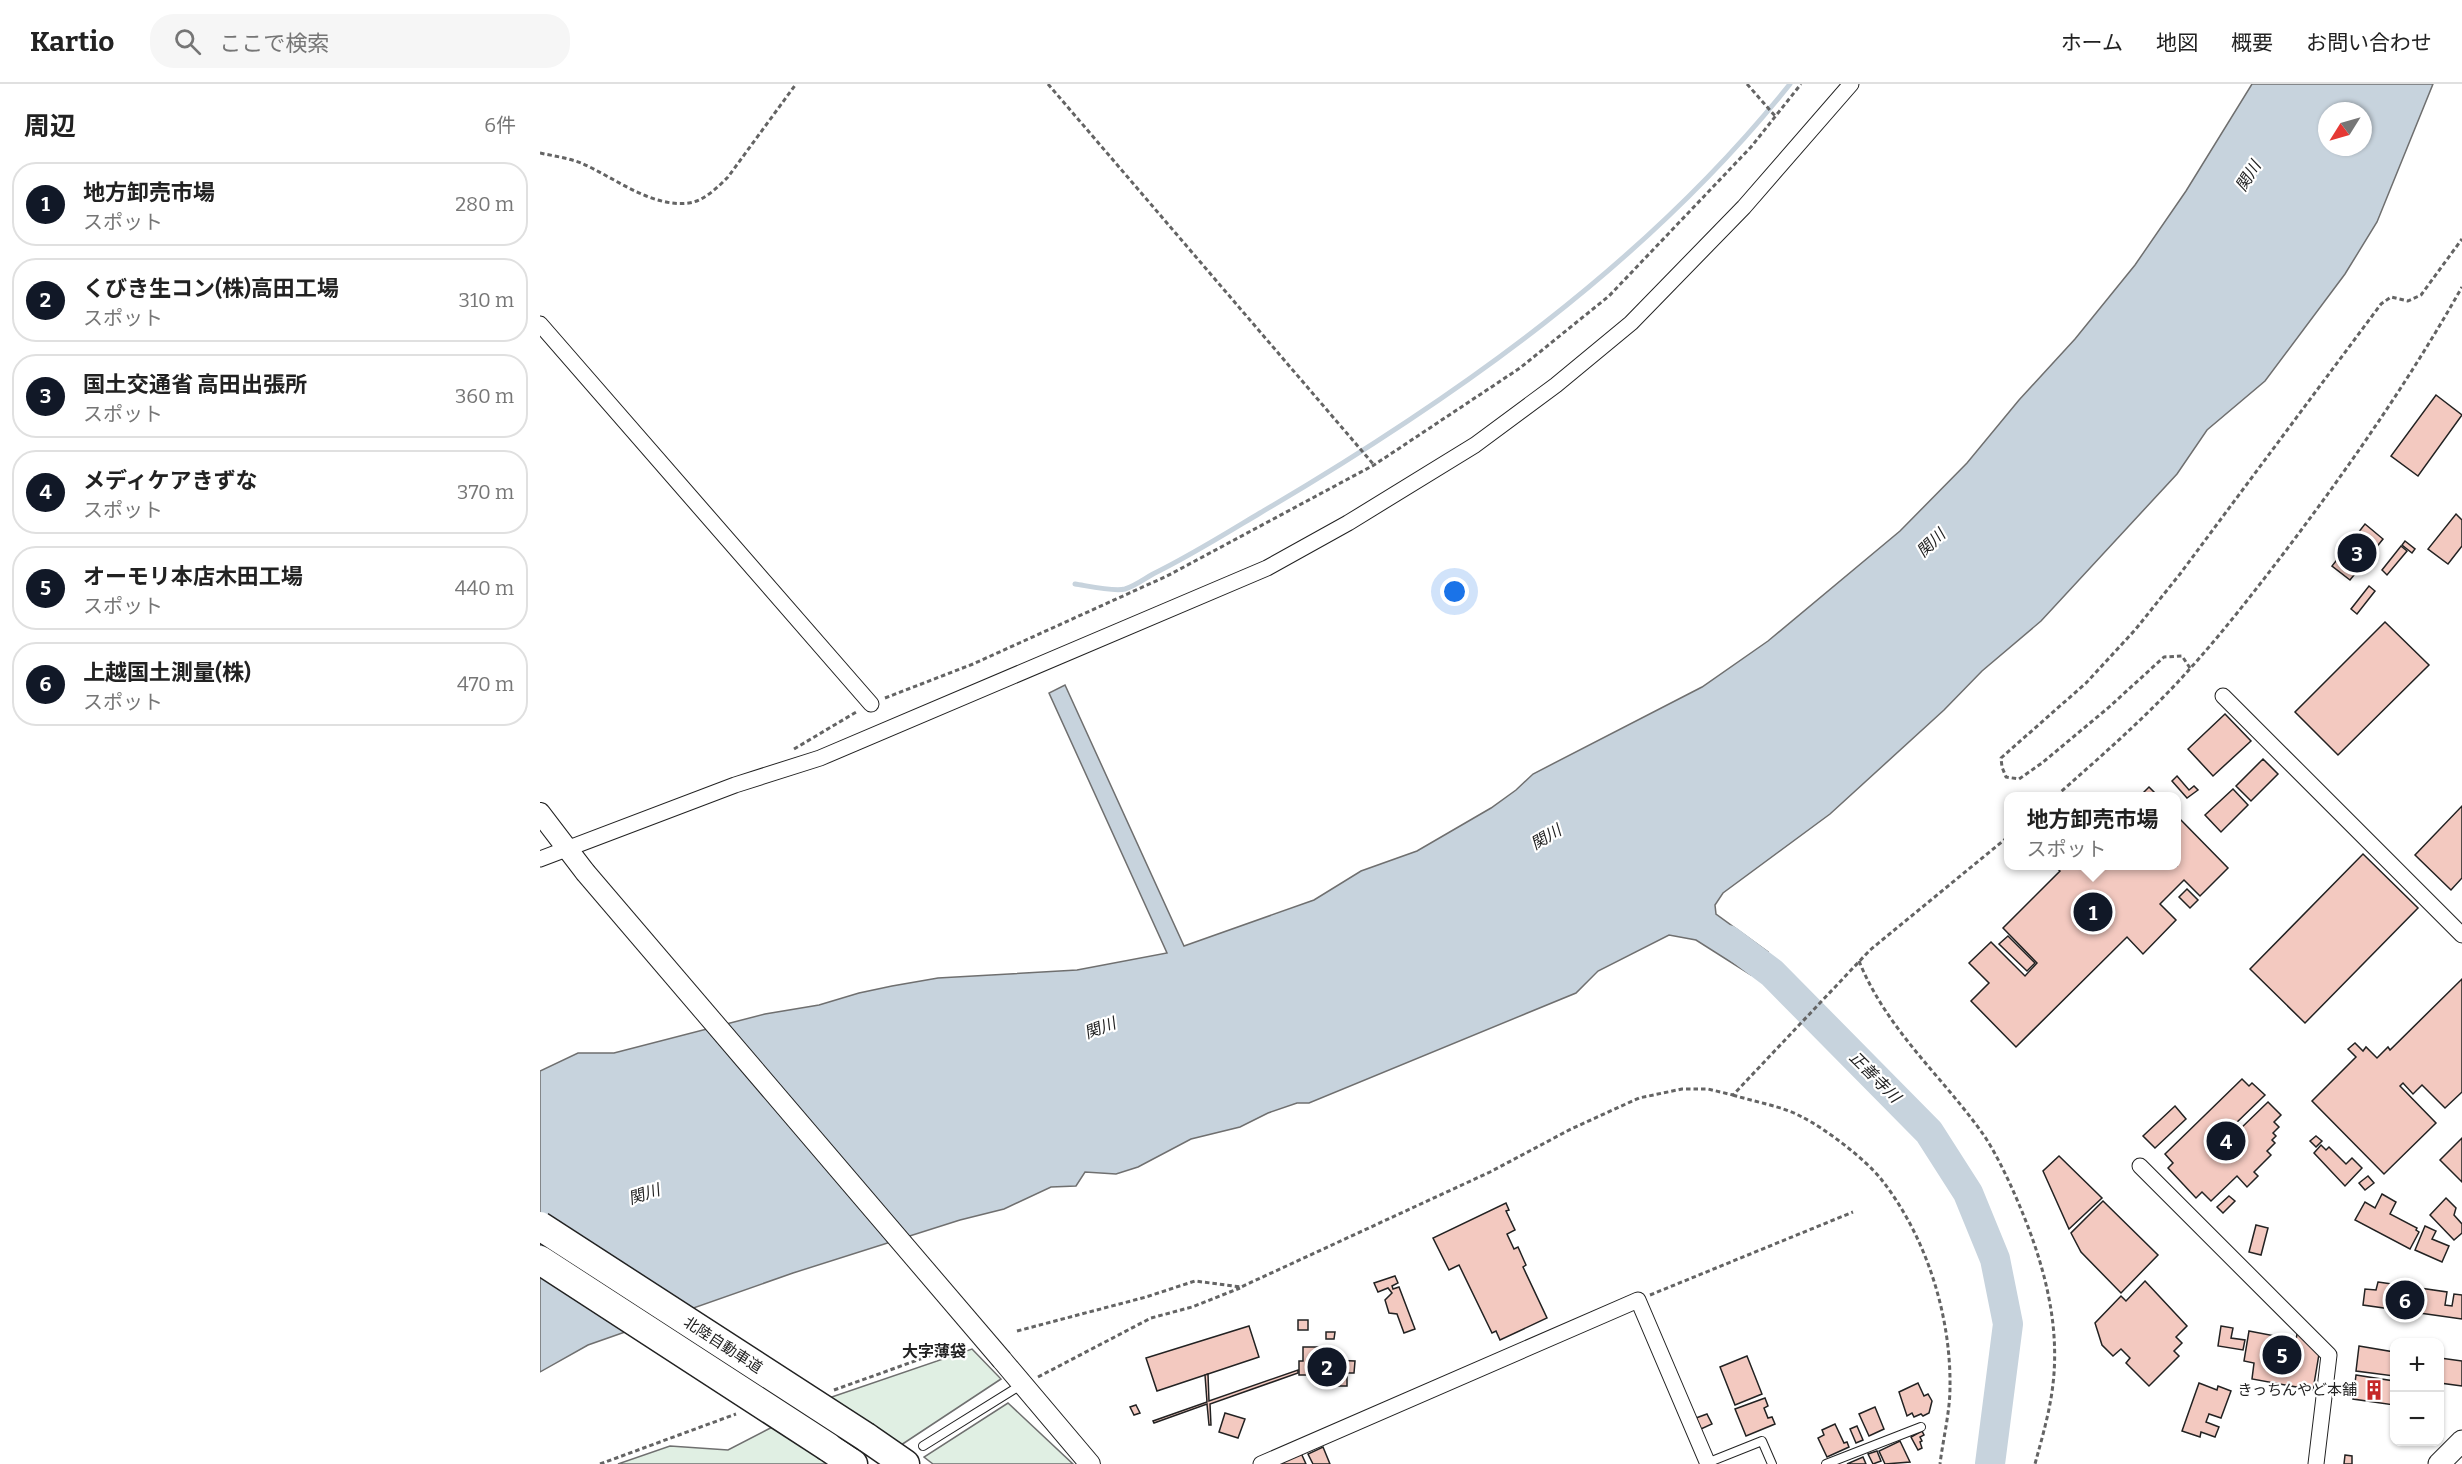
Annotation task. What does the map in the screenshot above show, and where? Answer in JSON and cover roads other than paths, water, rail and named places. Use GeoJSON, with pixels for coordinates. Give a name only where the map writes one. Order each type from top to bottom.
{"type":"FeatureCollection","features":[{"type":"Feature","properties":{"kind":"highway","name":"北陸自動車道"},"geometry":{"type":"LineString","coordinates":[[540,1226],[866,1437],[914,1455]]}},
{"type":"Feature","properties":{"kind":"highway","name":"北陸自動車道"},"geometry":{"type":"LineString","coordinates":[[540,1260],[853,1464]]}},
{"type":"Feature","properties":{"kind":"main road"},"geometry":{"type":"LineString","coordinates":[[2439,1464],[2462,1441]]}},
{"type":"Feature","properties":{"kind":"street"},"geometry":{"type":"LineString","coordinates":[[540,859],[735,785],[820,758],[1268,568],[1348,523],[1475,445],[1556,385],[1631,323],[1722,232],[1851,84]]}},
{"type":"Feature","properties":{"kind":"street"},"geometry":{"type":"LineString","coordinates":[[540,324],[871,704]]}},
{"type":"Feature","properties":{"kind":"street"},"geometry":{"type":"LineString","coordinates":[[2223,696],[2462,935]]}},
{"type":"Feature","properties":{"kind":"street"},"geometry":{"type":"LineString","coordinates":[[540,813],[585,872],[1090,1464]]}},
{"type":"Feature","properties":{"kind":"street"},"geometry":{"type":"LineString","coordinates":[[2140,1166],[2329,1355],[2316,1464]]}},
{"type":"Feature","properties":{"kind":"street"},"geometry":{"type":"LineString","coordinates":[[1261,1464],[1638,1300],[1707,1464]]}},
{"type":"Feature","properties":{"kind":"lane"},"geometry":{"type":"LineString","coordinates":[[914,1455],[1023,1384]]}},
{"type":"Feature","properties":{"kind":"lane"},"geometry":{"type":"LineString","coordinates":[[1826,1464],[1921,1427]]}},
{"type":"Feature","properties":{"kind":"lane"},"geometry":{"type":"LineString","coordinates":[[1707,1464],[1762,1441],[1772,1464]]}},
{"type":"Feature","properties":{"kind":"water","name":"関川"},"geometry":{"type":"Polygon","coordinates":[[[2252,84],[2433,84],[2377,222],[2345,274],[2265,381],[2207,430],[2177,474],[2041,621],[1982,671],[1944,710],[1830,814],[1723,893],[1715,905],[1716,914],[1768,952],[1751,975],[1696,940],[1669,935],[1598,971],[1576,993],[1309,1103],[1297,1103],[1268,1113],[1240,1127],[1191,1139],[1138,1167],[1116,1174],[1085,1172],[1076,1186],[1051,1187],[1004,1209],[960,1220],[793,1273],[588,1345],[540,1372],[540,1071],[578,1053],[614,1053],[765,1014],[819,1005],[892,986],[938,978],[1077,970],[1167,953],[1049,693],[1065,685],[1184,946],[1314,900],[1361,871],[1417,851],[1491,808],[1533,774],[1702,687],[1768,641],[1900,531],[1967,463],[2019,400],[2075,339],[2135,265],[2186,191],[2252,84]]]}},
{"type":"Feature","properties":{"kind":"waterway"},"geometry":{"type":"LineString","coordinates":[[1075,584],[1114,590],[1125,589],[1136,584],[1207,545],[1333,469],[1476,374],[1611,268],[1674,210],[1734,149],[1790,84]]}},
{"type":"Feature","properties":{"kind":"waterway","name":"正善寺川"},"geometry":{"type":"LineString","coordinates":[[1728,940],[1772,973],[1929,1132],[1968,1193],[1995,1259],[2008,1324],[1990,1464]]}},
{"type":"Feature","properties":{"kind":"place","name":"国土交通省 高田出張所"},"geometry":{"type":"Point","coordinates":[2357,553]}},
{"type":"Feature","properties":{"kind":"place","name":"地方卸売市場"},"geometry":{"type":"Point","coordinates":[2093,912]}},
{"type":"Feature","properties":{"kind":"place","name":"メディケアきずな"},"geometry":{"type":"Point","coordinates":[2226,1141]}},
{"type":"Feature","properties":{"kind":"place","name":"上越国土測量(株)"},"geometry":{"type":"Point","coordinates":[2405,1300]}},
{"type":"Feature","properties":{"kind":"place","name":"オーモリ本店木田工場"},"geometry":{"type":"Point","coordinates":[2282,1355]}},
{"type":"Feature","properties":{"kind":"place","name":"くびき生コン(株)高田工場"},"geometry":{"type":"Point","coordinates":[1327,1367]}},
{"type":"Feature","properties":{"kind":"place","name":"きっちんやど本舗"},"geometry":{"type":"Point","coordinates":[2374,1390]}},
{"type":"Feature","properties":{"kind":"district","name":"大字薄袋"},"geometry":{"type":"Point","coordinates":[934,1351]}}]}
